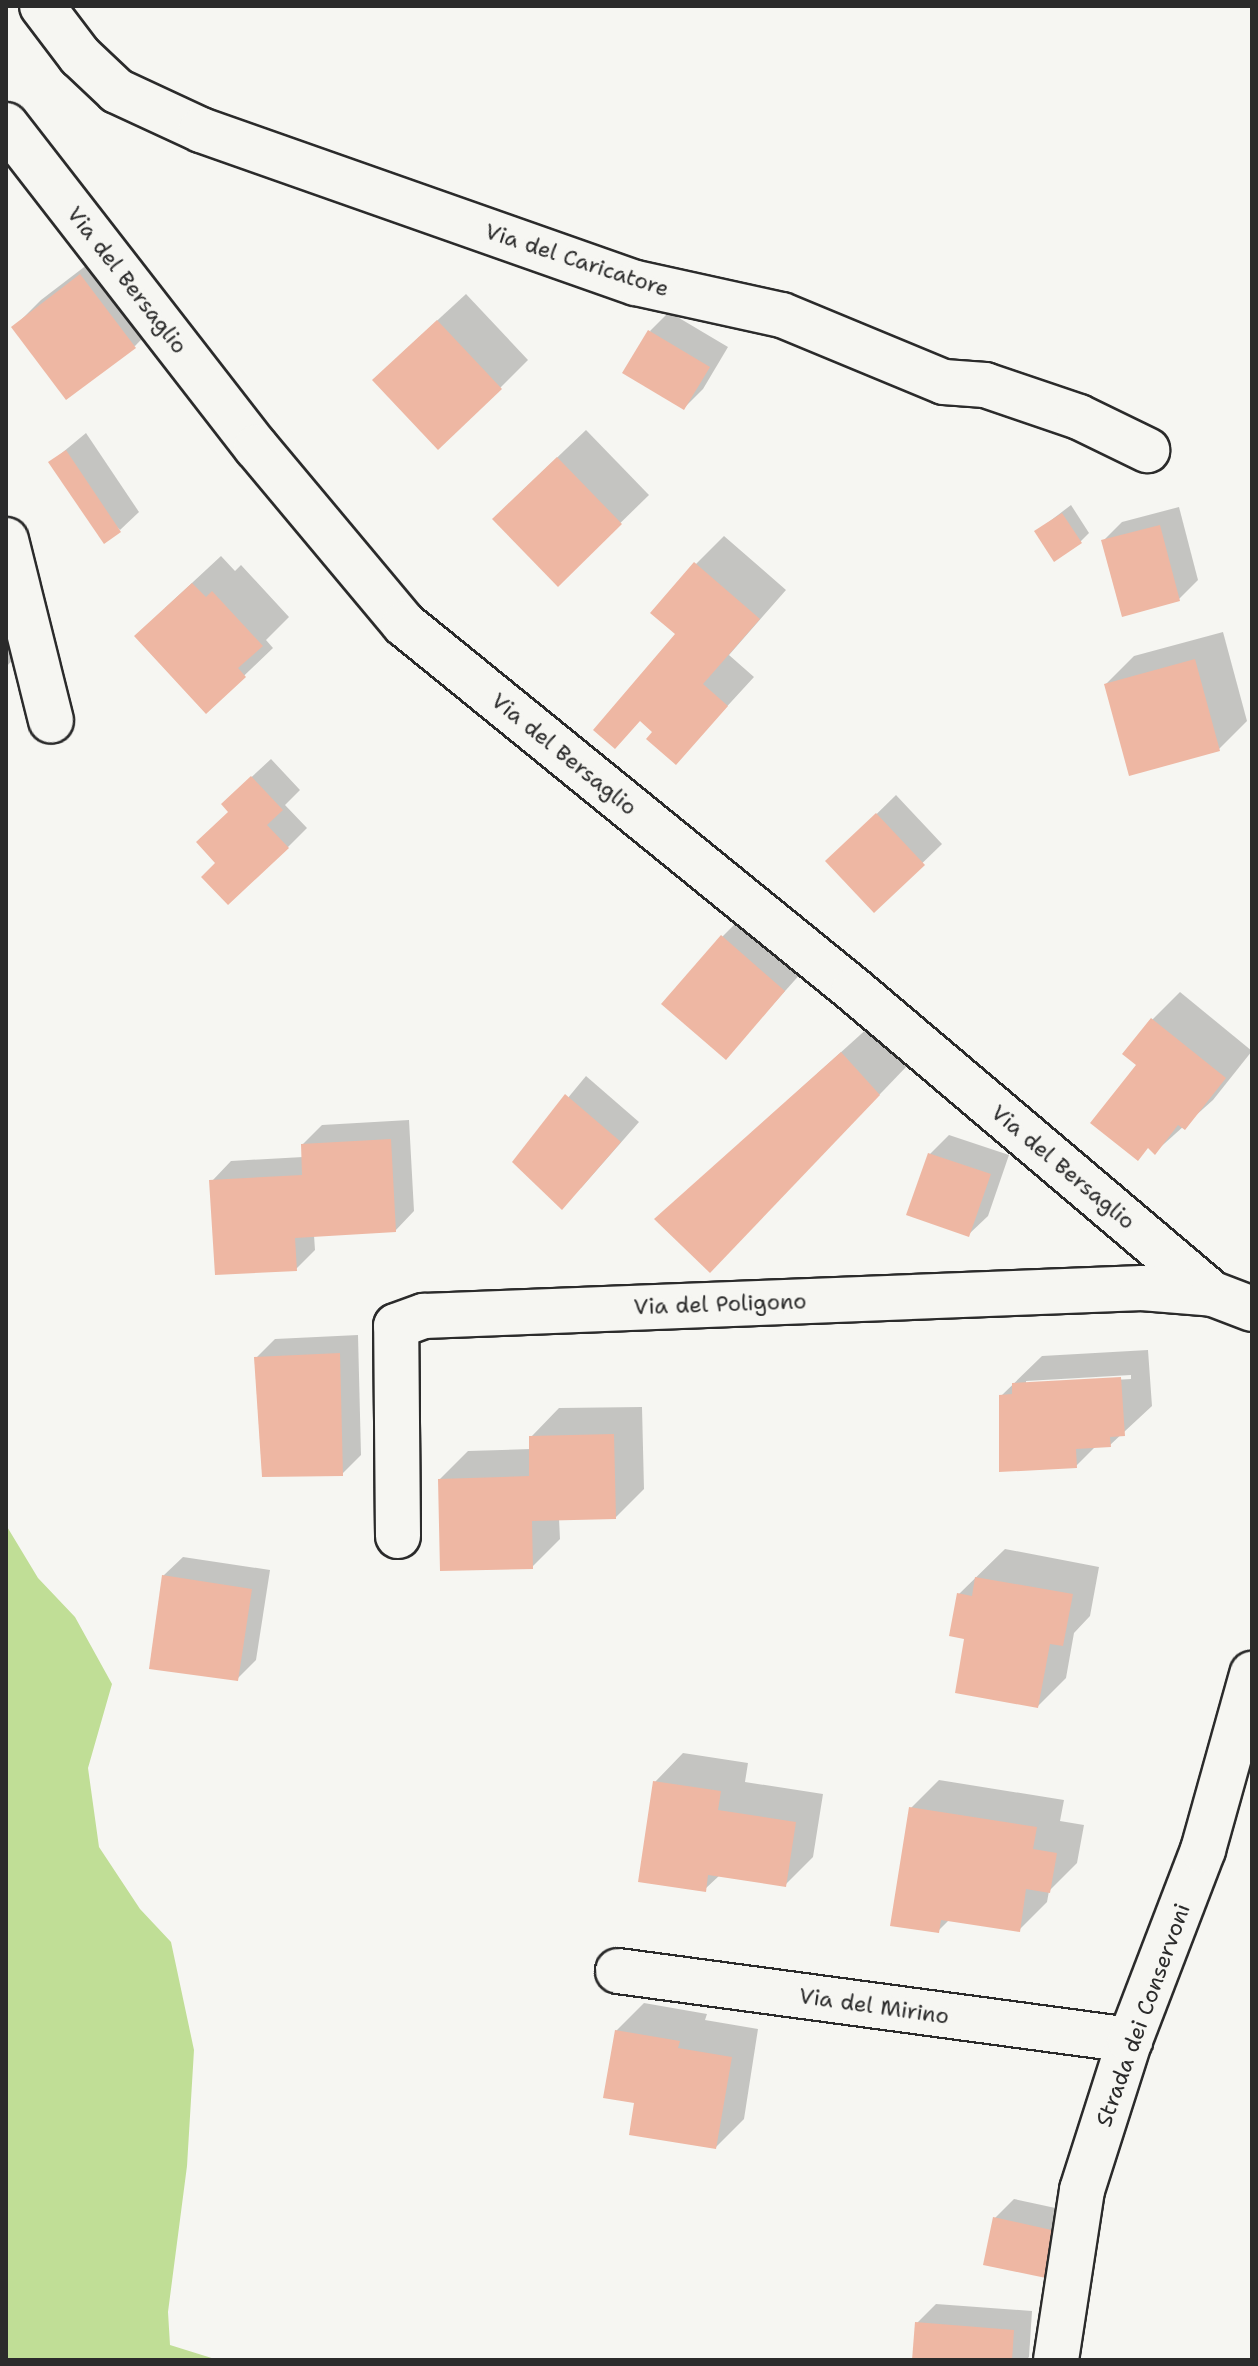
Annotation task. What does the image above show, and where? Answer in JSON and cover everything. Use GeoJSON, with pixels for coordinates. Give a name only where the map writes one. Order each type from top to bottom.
{"type":"FeatureCollection","features":[{"type":"Feature","properties":{"kind":"street","name":"Via del Caricatore"},"geometry":{"type":"LineString","coordinates":[[42,6],[80,56],[117,91],[201,130],[636,283],[782,315],[944,382],[985,385],[1079,417],[1147,450]]}},
{"type":"Feature","properties":{"kind":"street","name":"Via del Bersaglio"},"geometry":{"type":"LineString","coordinates":[[6,125],[256,447],[404,624],[1233,1302]]}},
{"type":"Feature","properties":{"kind":"street"},"geometry":{"type":"LineString","coordinates":[[6,540],[51,720]]}},
{"type":"Feature","properties":{"kind":"street","name":"Via del Poligono"},"geometry":{"type":"LineString","coordinates":[[398,1536],[396,1326],[424,1316],[1126,1289],[1233,1302]]}},
{"type":"Feature","properties":{"kind":"street","name":"Strada dei Conservoni"},"geometry":{"type":"LineString","coordinates":[[1056,2360],[1082,2190],[1130,2040],[1203,1850],[1252,1674]]}},
{"type":"Feature","properties":{"kind":"street","name":"Via del Mirino"},"geometry":{"type":"LineString","coordinates":[[618,1971],[1130,2040]]}},
{"type":"Feature","properties":{"kind":"green space"},"geometry":{"type":"Polygon","coordinates":[[[6,1525],[38,1578],[75,1617],[112,1684],[88,1768],[99,1847],[140,1909],[171,1942],[194,2050],[187,2166],[168,2312],[170,2345],[218,2360],[6,2360],[6,1525]]]}},
{"type":"Feature","properties":{"kind":"building"},"geometry":{"type":"Polygon","coordinates":[[[80,274],[136,348],[66,400],[11,327],[80,274]]]}},
{"type":"Feature","properties":{"kind":"building"},"geometry":{"type":"Polygon","coordinates":[[[437,320],[502,389],[438,450],[372,380],[437,320]]]}},
{"type":"Feature","properties":{"kind":"building"},"geometry":{"type":"Polygon","coordinates":[[[648,330],[710,367],[684,410],[622,373],[648,330]]]}},
{"type":"Feature","properties":{"kind":"building"},"geometry":{"type":"Polygon","coordinates":[[[66,450],[121,532],[104,544],[48,462],[66,450]]]}},
{"type":"Feature","properties":{"kind":"building"},"geometry":{"type":"Polygon","coordinates":[[[557,457],[622,524],[558,587],[492,519],[557,457]]]}},
{"type":"Feature","properties":{"kind":"building"},"geometry":{"type":"Polygon","coordinates":[[[1062,513],[1082,543],[1054,562],[1034,531],[1062,513]]]}},
{"type":"Feature","properties":{"kind":"building"},"geometry":{"type":"Polygon","coordinates":[[[1160,525],[1180,601],[1122,617],[1101,540],[1160,525]]]}},
{"type":"Feature","properties":{"kind":"building"},"geometry":{"type":"Polygon","coordinates":[[[694,562],[760,619],[703,684],[728,706],[676,765],[646,739],[652,732],[640,721],[615,749],[593,730],[675,634],[650,613],[694,562]]]}},
{"type":"Feature","properties":{"kind":"building"},"geometry":{"type":"Polygon","coordinates":[[[192,583],[206,597],[212,591],[263,646],[238,668],[246,677],[206,714],[134,636],[192,583]]]}},
{"type":"Feature","properties":{"kind":"building"},"geometry":{"type":"Polygon","coordinates":[[[1195,659],[1220,751],[1129,776],[1104,684],[1195,659]]]}},
{"type":"Feature","properties":{"kind":"building"},"geometry":{"type":"Polygon","coordinates":[[[251,776],[283,810],[267,825],[289,848],[228,905],[201,877],[215,863],[196,842],[228,812],[221,804],[251,776]]]}},
{"type":"Feature","properties":{"kind":"building"},"geometry":{"type":"Polygon","coordinates":[[[876,813],[925,865],[874,913],[825,861],[876,813]]]}},
{"type":"Feature","properties":{"kind":"building"},"geometry":{"type":"Polygon","coordinates":[[[721,935],[785,991],[726,1060],[661,1004],[721,935]]]}},
{"type":"Feature","properties":{"kind":"building"},"geometry":{"type":"Polygon","coordinates":[[[1151,1018],[1226,1078],[1185,1130],[1178,1125],[1155,1155],[1148,1148],[1138,1161],[1090,1123],[1136,1065],[1122,1054],[1151,1018]]]}},
{"type":"Feature","properties":{"kind":"building"},"geometry":{"type":"Polygon","coordinates":[[[841,1052],[880,1095],[710,1273],[654,1219],[841,1052]]]}},
{"type":"Feature","properties":{"kind":"building"},"geometry":{"type":"Polygon","coordinates":[[[565,1094],[621,1142],[562,1210],[512,1162],[565,1094]]]}},
{"type":"Feature","properties":{"kind":"building"},"geometry":{"type":"Polygon","coordinates":[[[391,1139],[396,1232],[295,1238],[297,1271],[215,1275],[209,1180],[302,1175],[301,1144],[391,1139]]]}},
{"type":"Feature","properties":{"kind":"building"},"geometry":{"type":"Polygon","coordinates":[[[928,1153],[991,1174],[969,1237],[906,1215],[928,1153]]]}},
{"type":"Feature","properties":{"kind":"building"},"geometry":{"type":"Polygon","coordinates":[[[340,1353],[343,1476],[262,1477],[254,1357],[340,1353]]]}},
{"type":"Feature","properties":{"kind":"building"},"geometry":{"type":"Polygon","coordinates":[[[1121,1377],[1125,1436],[1110,1437],[1111,1447],[1076,1449],[1077,1468],[999,1472],[999,1395],[1012,1394],[1012,1383],[1121,1377]]]}},
{"type":"Feature","properties":{"kind":"building"},"geometry":{"type":"Polygon","coordinates":[[[614,1434],[616,1519],[532,1521],[533,1569],[440,1571],[438,1479],[529,1476],[529,1436],[614,1434]]]}},
{"type":"Feature","properties":{"kind":"building"},"geometry":{"type":"Polygon","coordinates":[[[162,1575],[252,1589],[238,1681],[149,1669],[162,1575]]]}},
{"type":"Feature","properties":{"kind":"building"},"geometry":{"type":"Polygon","coordinates":[[[975,1577],[1073,1594],[1063,1646],[1050,1644],[1038,1708],[955,1693],[964,1639],[949,1636],[957,1593],[972,1596],[975,1577]]]}},
{"type":"Feature","properties":{"kind":"building"},"geometry":{"type":"Polygon","coordinates":[[[653,1781],[721,1791],[718,1810],[796,1822],[786,1887],[708,1875],[706,1892],[638,1882],[653,1781]]]}},
{"type":"Feature","properties":{"kind":"building"},"geometry":{"type":"Polygon","coordinates":[[[909,1807],[1037,1827],[1033,1849],[1057,1853],[1050,1893],[1026,1889],[1020,1932],[941,1920],[939,1933],[890,1926],[909,1807]]]}},
{"type":"Feature","properties":{"kind":"building"},"geometry":{"type":"Polygon","coordinates":[[[615,2030],[680,2041],[678,2048],[732,2057],[716,2149],[629,2135],[634,2103],[603,2098],[615,2030]]]}},
{"type":"Feature","properties":{"kind":"building"},"geometry":{"type":"Polygon","coordinates":[[[993,2217],[1056,2231],[1046,2278],[983,2265],[993,2217]]]}},
{"type":"Feature","properties":{"kind":"building"},"geometry":{"type":"Polygon","coordinates":[[[915,2322],[1014,2330],[1012,2360],[912,2360],[915,2322]]]}}]}
